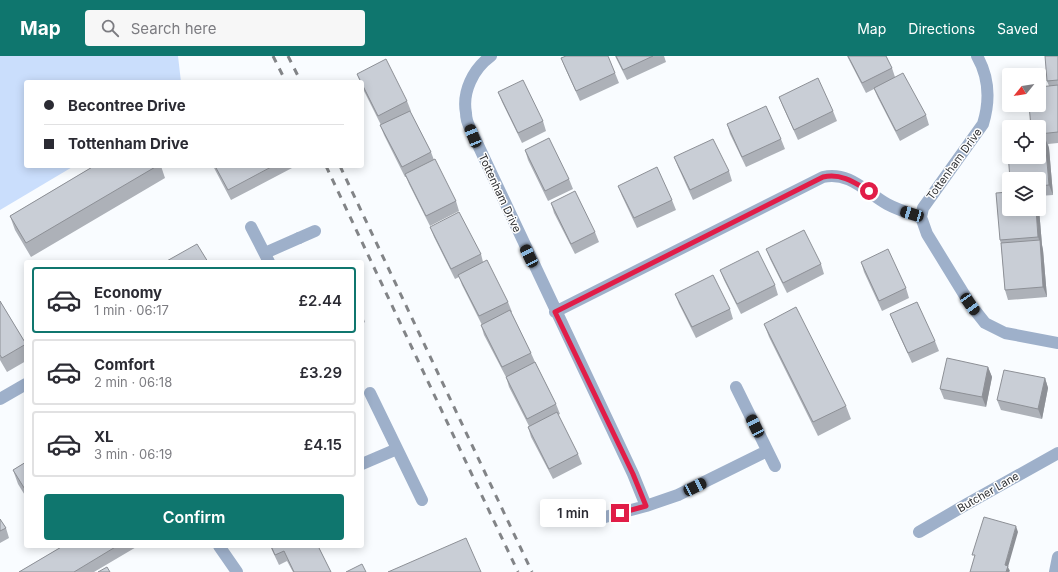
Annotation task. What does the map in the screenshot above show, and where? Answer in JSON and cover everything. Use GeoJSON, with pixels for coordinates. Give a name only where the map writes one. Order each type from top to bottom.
{"type":"FeatureCollection","features":[{"type":"Feature","properties":{"kind":"street","name":"Tottenham Drive"},"geometry":{"type":"LineString","coordinates":[[491,56],[481,65],[469,83],[465,105],[466,114],[476,144],[633,474],[646,506]]}},
{"type":"Feature","properties":{"kind":"street","name":"Tottenham Drive"},"geometry":{"type":"LineString","coordinates":[[921,217],[923,208],[983,124],[987,112],[987,88],[985,74],[977,56]]}},
{"type":"Feature","properties":{"kind":"street"},"geometry":{"type":"LineString","coordinates":[[555,312],[823,177],[836,176],[852,181],[886,204],[903,212],[921,217],[927,234],[936,250],[970,304],[985,323],[1005,333],[1058,343]]}},
{"type":"Feature","properties":{"kind":"street"},"geometry":{"type":"LineString","coordinates":[[252,227],[267,258],[299,238],[315,231]]}},
{"type":"Feature","properties":{"kind":"street"},"geometry":{"type":"LineString","coordinates":[[0,399],[24,385]]}},
{"type":"Feature","properties":{"kind":"street"},"geometry":{"type":"LineString","coordinates":[[736,387],[774,466]]}},
{"type":"Feature","properties":{"kind":"street"},"geometry":{"type":"LineString","coordinates":[[370,393],[422,500]]}},
{"type":"Feature","properties":{"kind":"street"},"geometry":{"type":"LineString","coordinates":[[364,463],[397,448]]}},
{"type":"Feature","properties":{"kind":"street"},"geometry":{"type":"LineString","coordinates":[[594,520],[646,506],[678,495],[767,451]]}},
{"type":"Feature","properties":{"kind":"street","name":"Butcher Lane"},"geometry":{"type":"LineString","coordinates":[[919,532],[1058,453]]}},
{"type":"Feature","properties":{"kind":"street"},"geometry":{"type":"LineString","coordinates":[[220,548],[237,572]]}},
{"type":"Feature","properties":{"kind":"street"},"geometry":{"type":"LineString","coordinates":[[1054,572],[1058,556]]}},
{"type":"Feature","properties":{"kind":"shaded area"},"geometry":{"type":"Polygon","coordinates":[[[0,56],[178,56],[181,80],[24,80],[24,168],[71,168],[0,210],[0,56]]]}},
{"type":"Feature","properties":{"kind":"building"},"geometry":{"type":"Polygon","coordinates":[[[566,56],[608,56],[615,73],[576,91],[561,58],[566,56]]]}},
{"type":"Feature","properties":{"kind":"building"},"geometry":{"type":"Polygon","coordinates":[[[616,56],[653,56],[623,70],[616,56]]]}},
{"type":"Feature","properties":{"kind":"building"},"geometry":{"type":"Polygon","coordinates":[[[848,56],[886,56],[892,68],[862,83],[848,56]]]}},
{"type":"Feature","properties":{"kind":"building"},"geometry":{"type":"Polygon","coordinates":[[[1045,56],[1058,56],[1058,80],[1047,81],[1045,56]]]}},
{"type":"Feature","properties":{"kind":"building"},"geometry":{"type":"Polygon","coordinates":[[[386,59],[407,101],[378,116],[364,88],[364,80],[360,80],[357,74],[386,59]]]}},
{"type":"Feature","properties":{"kind":"building"},"geometry":{"type":"Polygon","coordinates":[[[903,73],[926,115],[896,131],[874,88],[903,73]]]}},
{"type":"Feature","properties":{"kind":"building"},"geometry":{"type":"Polygon","coordinates":[[[818,78],[833,111],[794,130],[779,97],[818,78]]]}},
{"type":"Feature","properties":{"kind":"building"},"geometry":{"type":"Polygon","coordinates":[[[523,80],[543,121],[518,133],[498,92],[523,80]]]}},
{"type":"Feature","properties":{"kind":"building"},"geometry":{"type":"Polygon","coordinates":[[[1058,85],[1058,132],[1046,133],[1046,120],[1030,120],[1030,112],[1046,112],[1046,86],[1058,85]]]}},
{"type":"Feature","properties":{"kind":"building"},"geometry":{"type":"Polygon","coordinates":[[[766,106],[781,139],[742,157],[727,124],[766,106]]]}},
{"type":"Feature","properties":{"kind":"building"},"geometry":{"type":"Polygon","coordinates":[[[410,111],[431,152],[402,167],[380,125],[410,111]]]}},
{"type":"Feature","properties":{"kind":"building"},"geometry":{"type":"Polygon","coordinates":[[[549,138],[569,179],[545,191],[525,150],[549,138]]]}},
{"type":"Feature","properties":{"kind":"building"},"geometry":{"type":"Polygon","coordinates":[[[713,139],[729,171],[690,190],[674,157],[713,139]]]}},
{"type":"Feature","properties":{"kind":"building"},"geometry":{"type":"Polygon","coordinates":[[[1046,150],[1049,185],[1046,185],[1046,172],[1009,172],[1009,164],[1046,164],[1046,150]]]}},
{"type":"Feature","properties":{"kind":"building"},"geometry":{"type":"Polygon","coordinates":[[[435,159],[456,201],[426,216],[405,174],[435,159]]]}},
{"type":"Feature","properties":{"kind":"building"},"geometry":{"type":"Polygon","coordinates":[[[657,167],[672,200],[634,218],[618,186],[657,167]]]}},
{"type":"Feature","properties":{"kind":"building"},"geometry":{"type":"Polygon","coordinates":[[[91,168],[154,168],[26,243],[10,216],[91,168]]]}},
{"type":"Feature","properties":{"kind":"building"},"geometry":{"type":"Polygon","coordinates":[[[216,168],[269,168],[228,190],[216,168]]]}},
{"type":"Feature","properties":{"kind":"building"},"geometry":{"type":"Polygon","coordinates":[[[575,191],[595,232],[571,244],[551,203],[575,191]]]}},
{"type":"Feature","properties":{"kind":"building"},"geometry":{"type":"Polygon","coordinates":[[[996,193],[1002,193],[1002,216],[1036,216],[1038,237],[1000,240],[996,193]]]}},
{"type":"Feature","properties":{"kind":"building"},"geometry":{"type":"Polygon","coordinates":[[[459,212],[481,254],[451,269],[430,227],[459,212]]]}},
{"type":"Feature","properties":{"kind":"building"},"geometry":{"type":"Polygon","coordinates":[[[804,230],[821,264],[783,283],[766,249],[804,230]]]}},
{"type":"Feature","properties":{"kind":"building"},"geometry":{"type":"Polygon","coordinates":[[[1040,240],[1043,287],[1005,290],[1001,243],[1040,240]]]}},
{"type":"Feature","properties":{"kind":"building"},"geometry":{"type":"Polygon","coordinates":[[[197,244],[207,260],[169,260],[197,244]]]}},
{"type":"Feature","properties":{"kind":"building"},"geometry":{"type":"Polygon","coordinates":[[[888,249],[906,288],[879,301],[861,262],[888,249]]]}},
{"type":"Feature","properties":{"kind":"building"},"geometry":{"type":"Polygon","coordinates":[[[758,251],[775,285],[737,304],[720,270],[758,251]]]}},
{"type":"Feature","properties":{"kind":"building"},"geometry":{"type":"Polygon","coordinates":[[[487,260],[508,302],[479,316],[458,275],[487,260]]]}},
{"type":"Feature","properties":{"kind":"building"},"geometry":{"type":"Polygon","coordinates":[[[713,275],[730,309],[692,327],[675,294],[713,275]]]}},
{"type":"Feature","properties":{"kind":"building"},"geometry":{"type":"Polygon","coordinates":[[[0,301],[24,341],[24,345],[2,358],[0,355],[0,301]]]}},
{"type":"Feature","properties":{"kind":"building"},"geometry":{"type":"Polygon","coordinates":[[[917,302],[935,341],[908,353],[890,314],[917,302]]]}},
{"type":"Feature","properties":{"kind":"building"},"geometry":{"type":"Polygon","coordinates":[[[796,307],[846,406],[813,422],[764,324],[796,307]]]}},
{"type":"Feature","properties":{"kind":"building"},"geometry":{"type":"Polygon","coordinates":[[[510,310],[531,353],[502,367],[481,325],[510,310]]]}},
{"type":"Feature","properties":{"kind":"building"},"geometry":{"type":"Polygon","coordinates":[[[947,358],[988,367],[982,397],[940,389],[947,358]]]}},
{"type":"Feature","properties":{"kind":"building"},"geometry":{"type":"Polygon","coordinates":[[[535,362],[556,404],[527,419],[506,377],[535,362]]]}},
{"type":"Feature","properties":{"kind":"building"},"geometry":{"type":"Polygon","coordinates":[[[1004,370],[1045,378],[1038,409],[997,400],[1004,370]]]}},
{"type":"Feature","properties":{"kind":"building"},"geometry":{"type":"Polygon","coordinates":[[[557,412],[578,454],[549,469],[528,427],[557,412]]]}},
{"type":"Feature","properties":{"kind":"building"},"geometry":{"type":"Polygon","coordinates":[[[24,463],[24,488],[13,470],[24,463]]]}},
{"type":"Feature","properties":{"kind":"building"},"geometry":{"type":"Polygon","coordinates":[[[984,517],[1016,526],[1005,565],[1008,566],[1006,572],[970,572],[975,555],[972,555],[984,517]]]}},
{"type":"Feature","properties":{"kind":"building"},"geometry":{"type":"Polygon","coordinates":[[[0,519],[6,528],[0,531],[0,519]]]}},
{"type":"Feature","properties":{"kind":"building"},"geometry":{"type":"Polygon","coordinates":[[[466,538],[481,572],[388,572],[466,538]]]}},
{"type":"Feature","properties":{"kind":"building"},"geometry":{"type":"Polygon","coordinates":[[[60,548],[114,548],[74,572],[19,572],[60,548]]]}},
{"type":"Feature","properties":{"kind":"building"},"geometry":{"type":"Polygon","coordinates":[[[272,548],[319,548],[331,572],[294,572],[284,551],[275,555],[272,548]]]}},
{"type":"Feature","properties":{"kind":"building"},"geometry":{"type":"Polygon","coordinates":[[[362,564],[366,572],[346,572],[362,564]]]}},
{"type":"Feature","properties":{"kind":"building"},"geometry":{"type":"Polygon","coordinates":[[[107,567],[110,572],[98,572],[107,567]]]}},
{"type":"Feature","properties":{"kind":"railway"},"geometry":{"type":"LineString","coordinates":[[273,56],[285,80]]}},
{"type":"Feature","properties":{"kind":"railway"},"geometry":{"type":"LineString","coordinates":[[288,56],[300,80]]}},
{"type":"Feature","properties":{"kind":"railway"},"geometry":{"type":"LineString","coordinates":[[327,168],[518,572]]}},
{"type":"Feature","properties":{"kind":"railway"},"geometry":{"type":"LineString","coordinates":[[341,168],[532,572]]}},
{"type":"Feature","properties":{"kind":"route"},"geometry":{"type":"LineString","coordinates":[[620,513],[646,506],[633,474],[555,312],[823,177],[843,177],[869,191]]}}]}
